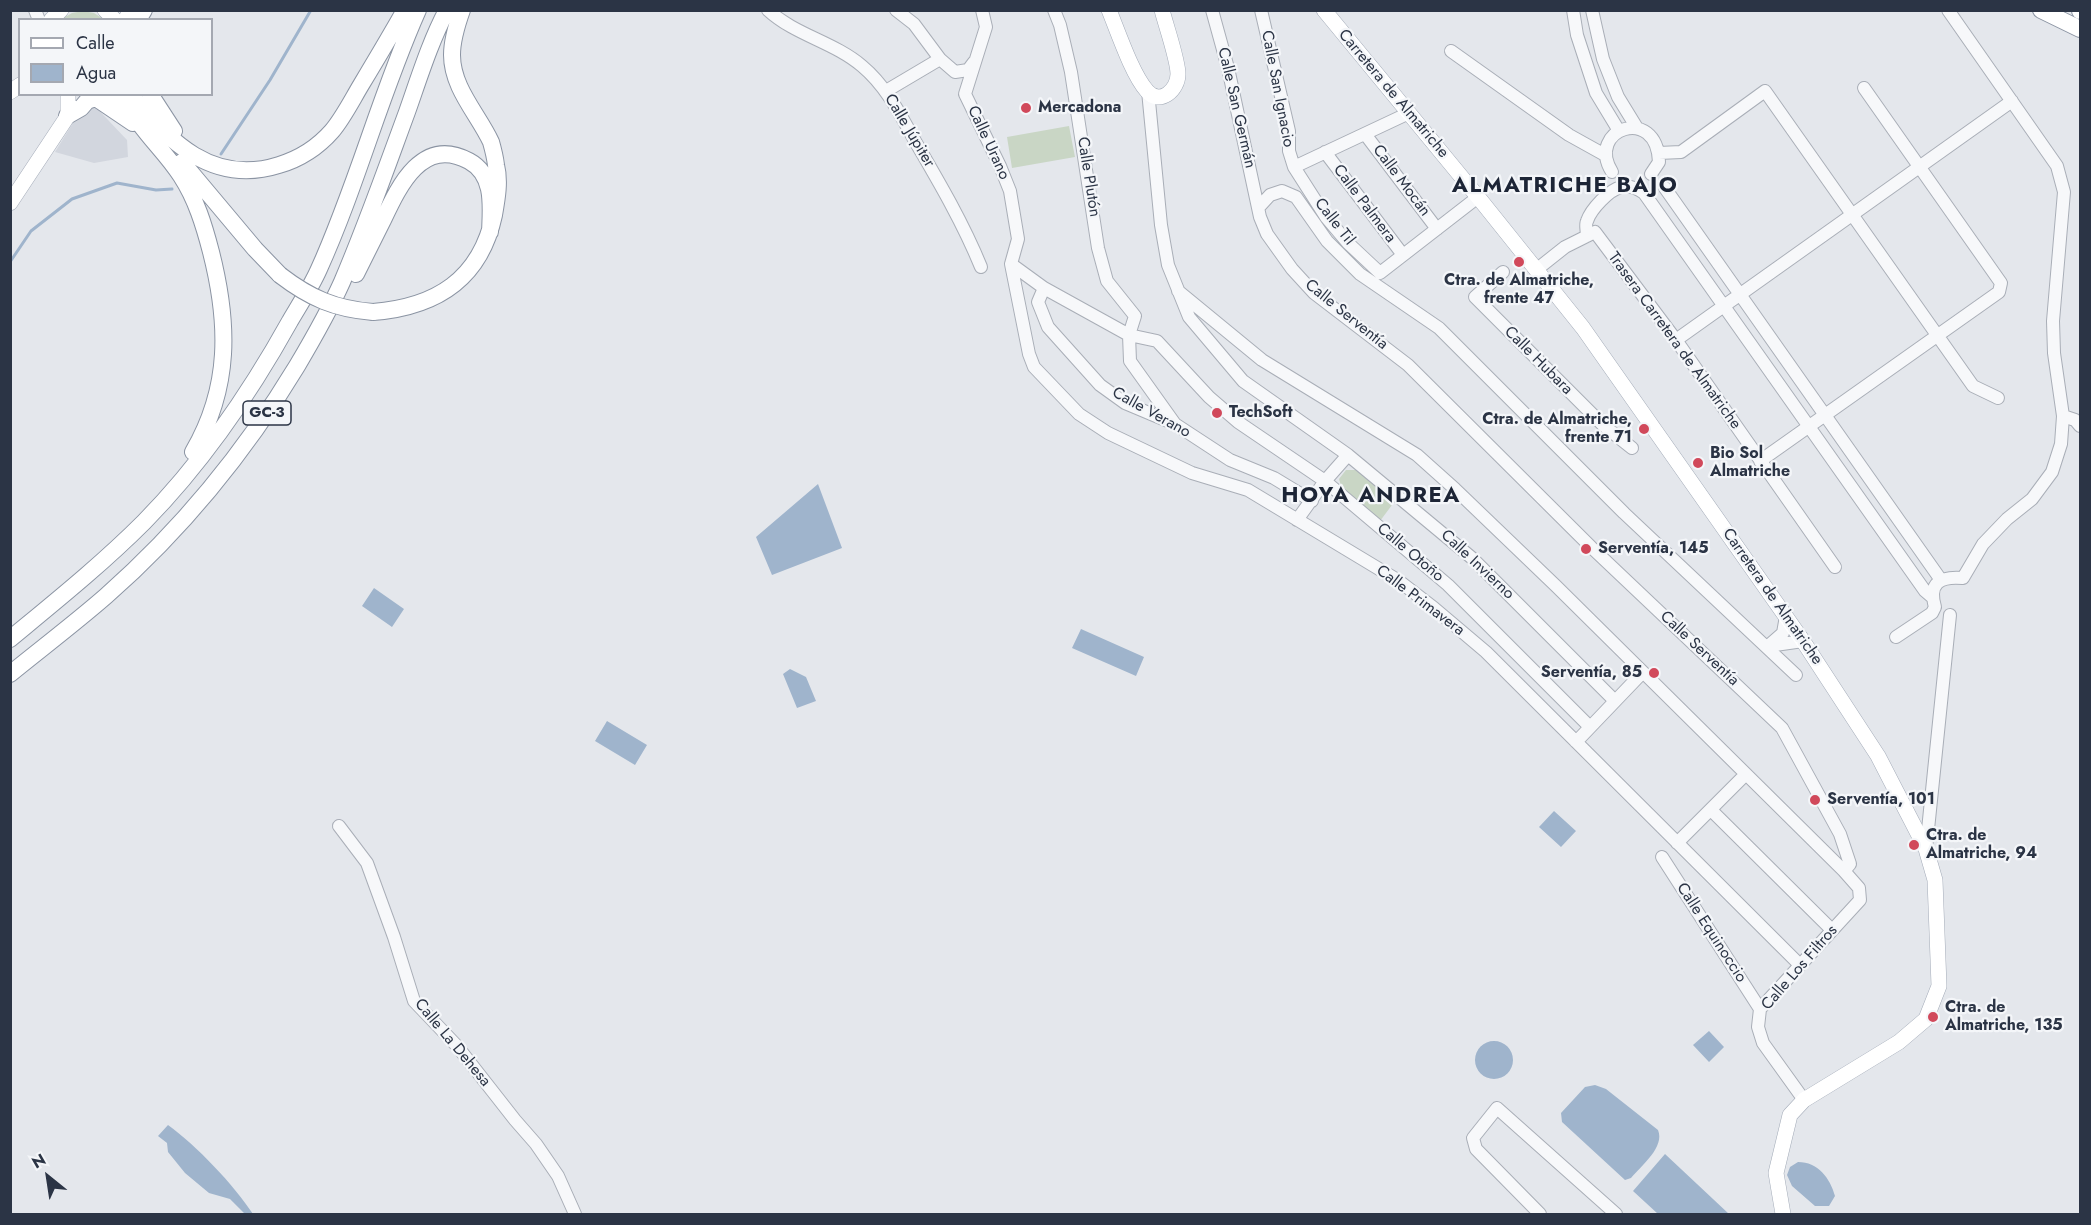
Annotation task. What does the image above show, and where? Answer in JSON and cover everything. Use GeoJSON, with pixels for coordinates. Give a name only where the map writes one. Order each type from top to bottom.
{"type":"FeatureCollection","features":[{"type":"Feature","properties":{"kind":"highway"},"geometry":{"type":"LineString","coordinates":[[68,115],[81,108],[87,101],[96,98],[218,168],[246,172],[267,169],[292,161],[314,148],[332,131],[405,10]]}},
{"type":"Feature","properties":{"kind":"highway","name":"GC-3"},"geometry":{"type":"LineString","coordinates":[[10,639],[108,557],[145,521],[187,474],[255,381],[318,271],[418,10]]}},
{"type":"Feature","properties":{"kind":"highway","name":"GC-3"},"geometry":{"type":"LineString","coordinates":[[10,674],[106,596],[161,543],[210,490],[237,456],[284,387],[341,285],[371,210],[418,79],[447,10]]}},
{"type":"Feature","properties":{"kind":"highway"},"geometry":{"type":"LineString","coordinates":[[129,100],[255,249],[296,288],[335,307],[373,312],[398,310],[421,304],[446,291],[466,272],[484,248],[490,232],[498,187],[497,168],[491,144],[454,72],[453,42],[462,10]]}},
{"type":"Feature","properties":{"kind":"highway"},"geometry":{"type":"LineString","coordinates":[[2041,10],[2080,29]]}},
{"type":"Feature","properties":{"kind":"highway"},"geometry":{"type":"LineString","coordinates":[[151,96],[165,119],[193,155]]}},
{"type":"Feature","properties":{"kind":"highway"},"geometry":{"type":"LineString","coordinates":[[145,521],[158,496],[190,456],[203,434],[219,390],[224,363],[225,339],[223,311],[204,223],[194,198],[151,128]]}},
{"type":"Feature","properties":{"kind":"highway"},"geometry":{"type":"LineString","coordinates":[[237,456],[290,393],[351,284],[399,186],[411,170],[427,159],[445,154],[461,157],[476,165],[486,179],[490,190],[490,232]]}},
{"type":"Feature","properties":{"kind":"main road"},"geometry":{"type":"LineString","coordinates":[[1109,10],[1135,69],[1148,91],[1156,97],[1167,95],[1175,87],[1178,73],[1162,10]]}},
{"type":"Feature","properties":{"kind":"main road","name":"Carretera de Almatriche"},"geometry":{"type":"LineString","coordinates":[[1324,10],[1583,328],[1803,641],[1878,756],[1926,849],[1935,880],[1939,986],[1926,1019],[1899,1042],[1804,1100],[1790,1115],[1776,1173],[1783,1215]]}},
{"type":"Feature","properties":{"kind":"main road"},"geometry":{"type":"LineString","coordinates":[[68,96],[68,115]]}},
{"type":"Feature","properties":{"kind":"main road"},"geometry":{"type":"LineString","coordinates":[[10,203],[82,96]]}},
{"type":"Feature","properties":{"kind":"street","name":"Calle Júpiter"},"geometry":{"type":"LineString","coordinates":[[768,10],[781,22],[837,48],[863,66],[886,91],[953,206],[981,267]]}},
{"type":"Feature","properties":{"kind":"street"},"geometry":{"type":"LineString","coordinates":[[896,10],[914,24],[940,59],[955,72],[968,70],[975,59],[986,27],[982,10]]}},
{"type":"Feature","properties":{"kind":"street","name":"Calle Plutón"},"geometry":{"type":"LineString","coordinates":[[1054,10],[1060,25],[1071,72],[1098,248],[1107,281],[1127,303],[1135,316],[1129,335]]}},
{"type":"Feature","properties":{"kind":"street","name":"Calle San Germán"},"geometry":{"type":"LineString","coordinates":[[1212,10],[1228,68],[1259,207]]}},
{"type":"Feature","properties":{"kind":"street","name":"Calle San Ignacio"},"geometry":{"type":"LineString","coordinates":[[1261,10],[1288,131],[1289,152],[1294,167]]}},
{"type":"Feature","properties":{"kind":"street"},"geometry":{"type":"LineString","coordinates":[[1573,10],[1577,35],[1596,93],[1619,131]]}},
{"type":"Feature","properties":{"kind":"street"},"geometry":{"type":"LineString","coordinates":[[1592,10],[1603,58],[1618,97],[1637,128]]}},
{"type":"Feature","properties":{"kind":"street"},"geometry":{"type":"LineString","coordinates":[[1896,638],[1932,613],[1935,607],[1932,597],[1934,587],[1941,580],[1951,577],[1963,578],[1983,544],[2007,519],[2032,498],[2052,472],[2061,444],[2063,416],[2054,353],[2053,321],[2064,192],[2057,166],[1948,10]]}},
{"type":"Feature","properties":{"kind":"street"},"geometry":{"type":"LineString","coordinates":[[1451,51],[1569,135],[1605,155]]}},
{"type":"Feature","properties":{"kind":"street"},"geometry":{"type":"LineString","coordinates":[[886,91],[940,59]]}},
{"type":"Feature","properties":{"kind":"street","name":"Calle Urano"},"geometry":{"type":"LineString","coordinates":[[975,59],[965,94],[1010,191],[1018,239],[1011,264]]}},
{"type":"Feature","properties":{"kind":"street"},"geometry":{"type":"LineString","coordinates":[[1760,461],[1999,292],[2001,283],[1864,88]]}},
{"type":"Feature","properties":{"kind":"street"},"geometry":{"type":"LineString","coordinates":[[1148,91],[1161,225],[1168,265],[1178,291],[1262,360],[1417,455],[1643,672],[1844,871]]}},
{"type":"Feature","properties":{"kind":"street"},"geometry":{"type":"LineString","coordinates":[[1659,153],[1681,152],[1765,92],[1974,386],[1998,398]]}},
{"type":"Feature","properties":{"kind":"street"},"geometry":{"type":"LineString","coordinates":[[1676,340],[2012,101]]}},
{"type":"Feature","properties":{"kind":"street"},"geometry":{"type":"LineString","coordinates":[[1294,167],[1409,113]]}},
{"type":"Feature","properties":{"kind":"street"},"geometry":{"type":"LineString","coordinates":[[1612,172],[1605,155],[1611,138],[1619,131],[1637,128],[1653,137],[1659,153],[1659,162],[1651,174]]}},
{"type":"Feature","properties":{"kind":"street","name":"Calle Mocán"},"geometry":{"type":"LineString","coordinates":[[1365,134],[1437,229]]}},
{"type":"Feature","properties":{"kind":"street","name":"Calle Palmera"},"geometry":{"type":"LineString","coordinates":[[1325,152],[1403,255]]}},
{"type":"Feature","properties":{"kind":"street","name":"Calle Til"},"geometry":{"type":"LineString","coordinates":[[1294,167],[1326,217],[1348,243],[1380,273],[1403,255]]}},
{"type":"Feature","properties":{"kind":"street"},"geometry":{"type":"LineString","coordinates":[[1536,270],[1565,247],[1587,236],[1586,223],[1594,209],[1609,194],[1620,187],[1635,187],[1644,193],[1925,591],[1932,597]]}},
{"type":"Feature","properties":{"kind":"street"},"geometry":{"type":"LineString","coordinates":[[1665,188],[1941,580]]}},
{"type":"Feature","properties":{"kind":"street"},"geometry":{"type":"LineString","coordinates":[[1259,207],[1269,195],[1282,191],[1296,196],[1327,241],[1360,274],[1439,328],[1624,513],[1796,675]]}},
{"type":"Feature","properties":{"kind":"street"},"geometry":{"type":"LineString","coordinates":[[1403,255],[1478,198]]}},
{"type":"Feature","properties":{"kind":"street","name":"Calle Serventía"},"geometry":{"type":"LineString","coordinates":[[1259,207],[1260,218],[1267,234],[1292,269],[1314,293],[1408,365],[1583,539],[1782,728],[1840,834],[1850,864],[1844,871]]}},
{"type":"Feature","properties":{"kind":"street","name":"Trasera Carretera de Almatriche"},"geometry":{"type":"LineString","coordinates":[[1587,236],[1595,232],[1676,340],[1835,567]]}},
{"type":"Feature","properties":{"kind":"street"},"geometry":{"type":"LineString","coordinates":[[1011,264],[1044,288]]}},
{"type":"Feature","properties":{"kind":"street","name":"Calle Primavera"},"geometry":{"type":"LineString","coordinates":[[1011,264],[1029,354],[1034,367],[1079,414],[1108,433],[1192,473],[1248,490],[1399,581],[1486,652],[1800,965]]}},
{"type":"Feature","properties":{"kind":"street","name":"Calle Hubara"},"geometry":{"type":"LineString","coordinates":[[1503,272],[1475,297],[1595,418],[1632,448]]}},
{"type":"Feature","properties":{"kind":"street","name":"Calle Otoño"},"geometry":{"type":"LineString","coordinates":[[1044,288],[1129,335],[1157,341],[1209,397],[1238,422],[1325,481],[1448,585],[1590,727]]}},
{"type":"Feature","properties":{"kind":"street","name":"Calle Verano"},"geometry":{"type":"LineString","coordinates":[[1044,288],[1038,302],[1048,327],[1100,385],[1125,403],[1175,424],[1230,460],[1274,478],[1312,501]]}},
{"type":"Feature","properties":{"kind":"street","name":"Calle Invierno"},"geometry":{"type":"LineString","coordinates":[[1178,291],[1189,318],[1243,381],[1348,454],[1472,558],[1615,701]]}},
{"type":"Feature","properties":{"kind":"street"},"geometry":{"type":"LineString","coordinates":[[1129,335],[1130,361],[1175,424]]}},
{"type":"Feature","properties":{"kind":"street"},"geometry":{"type":"LineString","coordinates":[[2063,416],[2075,420],[2080,426]]}},
{"type":"Feature","properties":{"kind":"street"},"geometry":{"type":"LineString","coordinates":[[1298,520],[1325,481],[1348,454]]}},
{"type":"Feature","properties":{"kind":"street"},"geometry":{"type":"LineString","coordinates":[[1926,849],[1950,615]]}},
{"type":"Feature","properties":{"kind":"street"},"geometry":{"type":"LineString","coordinates":[[1767,647],[1783,633],[1786,616]]}},
{"type":"Feature","properties":{"kind":"street"},"geometry":{"type":"LineString","coordinates":[[1767,647],[1803,641]]}},
{"type":"Feature","properties":{"kind":"street"},"geometry":{"type":"LineString","coordinates":[[1576,742],[1643,672]]}},
{"type":"Feature","properties":{"kind":"street"},"geometry":{"type":"LineString","coordinates":[[1677,843],[1746,774]]}},
{"type":"Feature","properties":{"kind":"street"},"geometry":{"type":"LineString","coordinates":[[1711,810],[1832,930]]}},
{"type":"Feature","properties":{"kind":"street","name":"Calle La Dehesa"},"geometry":{"type":"LineString","coordinates":[[339,826],[367,863],[394,936],[414,1001],[457,1046],[536,1144],[558,1176],[575,1215]]}},
{"type":"Feature","properties":{"kind":"street","name":"Calle Equinoccio"},"geometry":{"type":"LineString","coordinates":[[1662,857],[1760,1010]]}},
{"type":"Feature","properties":{"kind":"street","name":"Calle Los Filtros"},"geometry":{"type":"LineString","coordinates":[[1804,1100],[1763,1044],[1758,1027],[1760,1010],[1860,900],[1859,888],[1844,871]]}},
{"type":"Feature","properties":{"kind":"street"},"geometry":{"type":"LineString","coordinates":[[1540,1215],[1476,1149],[1473,1138],[1497,1108],[1616,1215]]}},
{"type":"Feature","properties":{"kind":"shaded area"},"geometry":{"type":"Polygon","coordinates":[[[91,102],[127,140],[128,157],[94,163],[55,152],[76,118],[91,102]]]}},
{"type":"Feature","properties":{"kind":"green space"},"geometry":{"type":"Polygon","coordinates":[[[83,11],[94,13],[102,18],[63,18],[72,13],[83,11]]]}},
{"type":"Feature","properties":{"kind":"green space"},"geometry":{"type":"Polygon","coordinates":[[[1069,126],[1075,157],[1012,168],[1007,137],[1069,126]]]}},
{"type":"Feature","properties":{"kind":"green space"},"geometry":{"type":"Polygon","coordinates":[[[1346,470],[1356,470],[1395,501],[1380,521],[1342,489],[1339,479],[1346,470]]]}},
{"type":"Feature","properties":{"kind":"water"},"geometry":{"type":"Polygon","coordinates":[[[818,484],[842,548],[772,575],[756,537],[818,484]]]}},
{"type":"Feature","properties":{"kind":"water"},"geometry":{"type":"Polygon","coordinates":[[[374,588],[404,609],[392,627],[362,606],[374,588]]]}},
{"type":"Feature","properties":{"kind":"water"},"geometry":{"type":"Polygon","coordinates":[[[1081,629],[1144,657],[1136,676],[1072,648],[1081,629]]]}},
{"type":"Feature","properties":{"kind":"water"},"geometry":{"type":"Polygon","coordinates":[[[790,669],[806,677],[816,701],[797,708],[783,674],[790,669]]]}},
{"type":"Feature","properties":{"kind":"water"},"geometry":{"type":"Polygon","coordinates":[[[607,721],[647,745],[635,765],[595,741],[607,721]]]}},
{"type":"Feature","properties":{"kind":"water"},"geometry":{"type":"Polygon","coordinates":[[[1554,811],[1576,831],[1561,847],[1539,827],[1554,811]]]}},
{"type":"Feature","properties":{"kind":"water"},"geometry":{"type":"Polygon","coordinates":[[[1709,1031],[1724,1047],[1709,1062],[1693,1045],[1709,1031]]]}},
{"type":"Feature","properties":{"kind":"water"},"geometry":{"type":"Polygon","coordinates":[[[1494,1041],[1507,1047],[1513,1060],[1507,1073],[1494,1079],[1481,1073],[1475,1060],[1481,1047],[1494,1041]]]}},
{"type":"Feature","properties":{"kind":"water"},"geometry":{"type":"Polygon","coordinates":[[[1595,1085],[1606,1089],[1658,1130],[1658,1143],[1655,1149],[1631,1178],[1625,1180],[1562,1122],[1561,1113],[1585,1087],[1595,1085]]]}},
{"type":"Feature","properties":{"kind":"water"},"geometry":{"type":"Polygon","coordinates":[[[168,1125],[214,1166],[253,1214],[245,1214],[230,1199],[209,1193],[185,1173],[168,1152],[167,1143],[158,1136],[168,1125]]]}},
{"type":"Feature","properties":{"kind":"water"},"geometry":{"type":"Polygon","coordinates":[[[1665,1154],[1729,1214],[1658,1214],[1633,1191],[1665,1154]]]}},
{"type":"Feature","properties":{"kind":"water"},"geometry":{"type":"Polygon","coordinates":[[[1798,1162],[1812,1165],[1826,1177],[1835,1196],[1829,1206],[1815,1206],[1792,1186],[1787,1175],[1790,1167],[1798,1162]]]}},
{"type":"Feature","properties":{"kind":"waterway"},"geometry":{"type":"LineString","coordinates":[[221,154],[270,80],[311,10]]}},
{"type":"Feature","properties":{"kind":"waterway"},"geometry":{"type":"LineString","coordinates":[[10,262],[31,231],[72,199],[117,183],[156,190],[172,189]]}},
{"type":"Feature","properties":{"kind":"place","name":"Mercadona"},"geometry":{"type":"Point","coordinates":[1026,108]}},
{"type":"Feature","properties":{"kind":"place","name":"Ctra. de Almatriche, frente 47"},"geometry":{"type":"Point","coordinates":[1519,262]}},
{"type":"Feature","properties":{"kind":"place","name":"TechSoft"},"geometry":{"type":"Point","coordinates":[1217,413]}},
{"type":"Feature","properties":{"kind":"place","name":"Ctra. de Almatriche, frente 71"},"geometry":{"type":"Point","coordinates":[1644,429]}},
{"type":"Feature","properties":{"kind":"place","name":"Bio Sol Almatriche"},"geometry":{"type":"Point","coordinates":[1698,463]}},
{"type":"Feature","properties":{"kind":"place","name":"Serventía, 145"},"geometry":{"type":"Point","coordinates":[1586,549]}},
{"type":"Feature","properties":{"kind":"place","name":"Serventía, 85"},"geometry":{"type":"Point","coordinates":[1654,673]}},
{"type":"Feature","properties":{"kind":"place","name":"Serventía, 101"},"geometry":{"type":"Point","coordinates":[1815,800]}},
{"type":"Feature","properties":{"kind":"place","name":"Ctra. de Almatriche, 94"},"geometry":{"type":"Point","coordinates":[1914,845]}},
{"type":"Feature","properties":{"kind":"place","name":"Ctra. de Almatriche, 135"},"geometry":{"type":"Point","coordinates":[1933,1017]}},
{"type":"Feature","properties":{"kind":"district","name":"ALMATRICHE BAJO"},"geometry":{"type":"Point","coordinates":[1565,187]}},
{"type":"Feature","properties":{"kind":"district","name":"HOYA ANDREA"},"geometry":{"type":"Point","coordinates":[1371,497]}}]}
